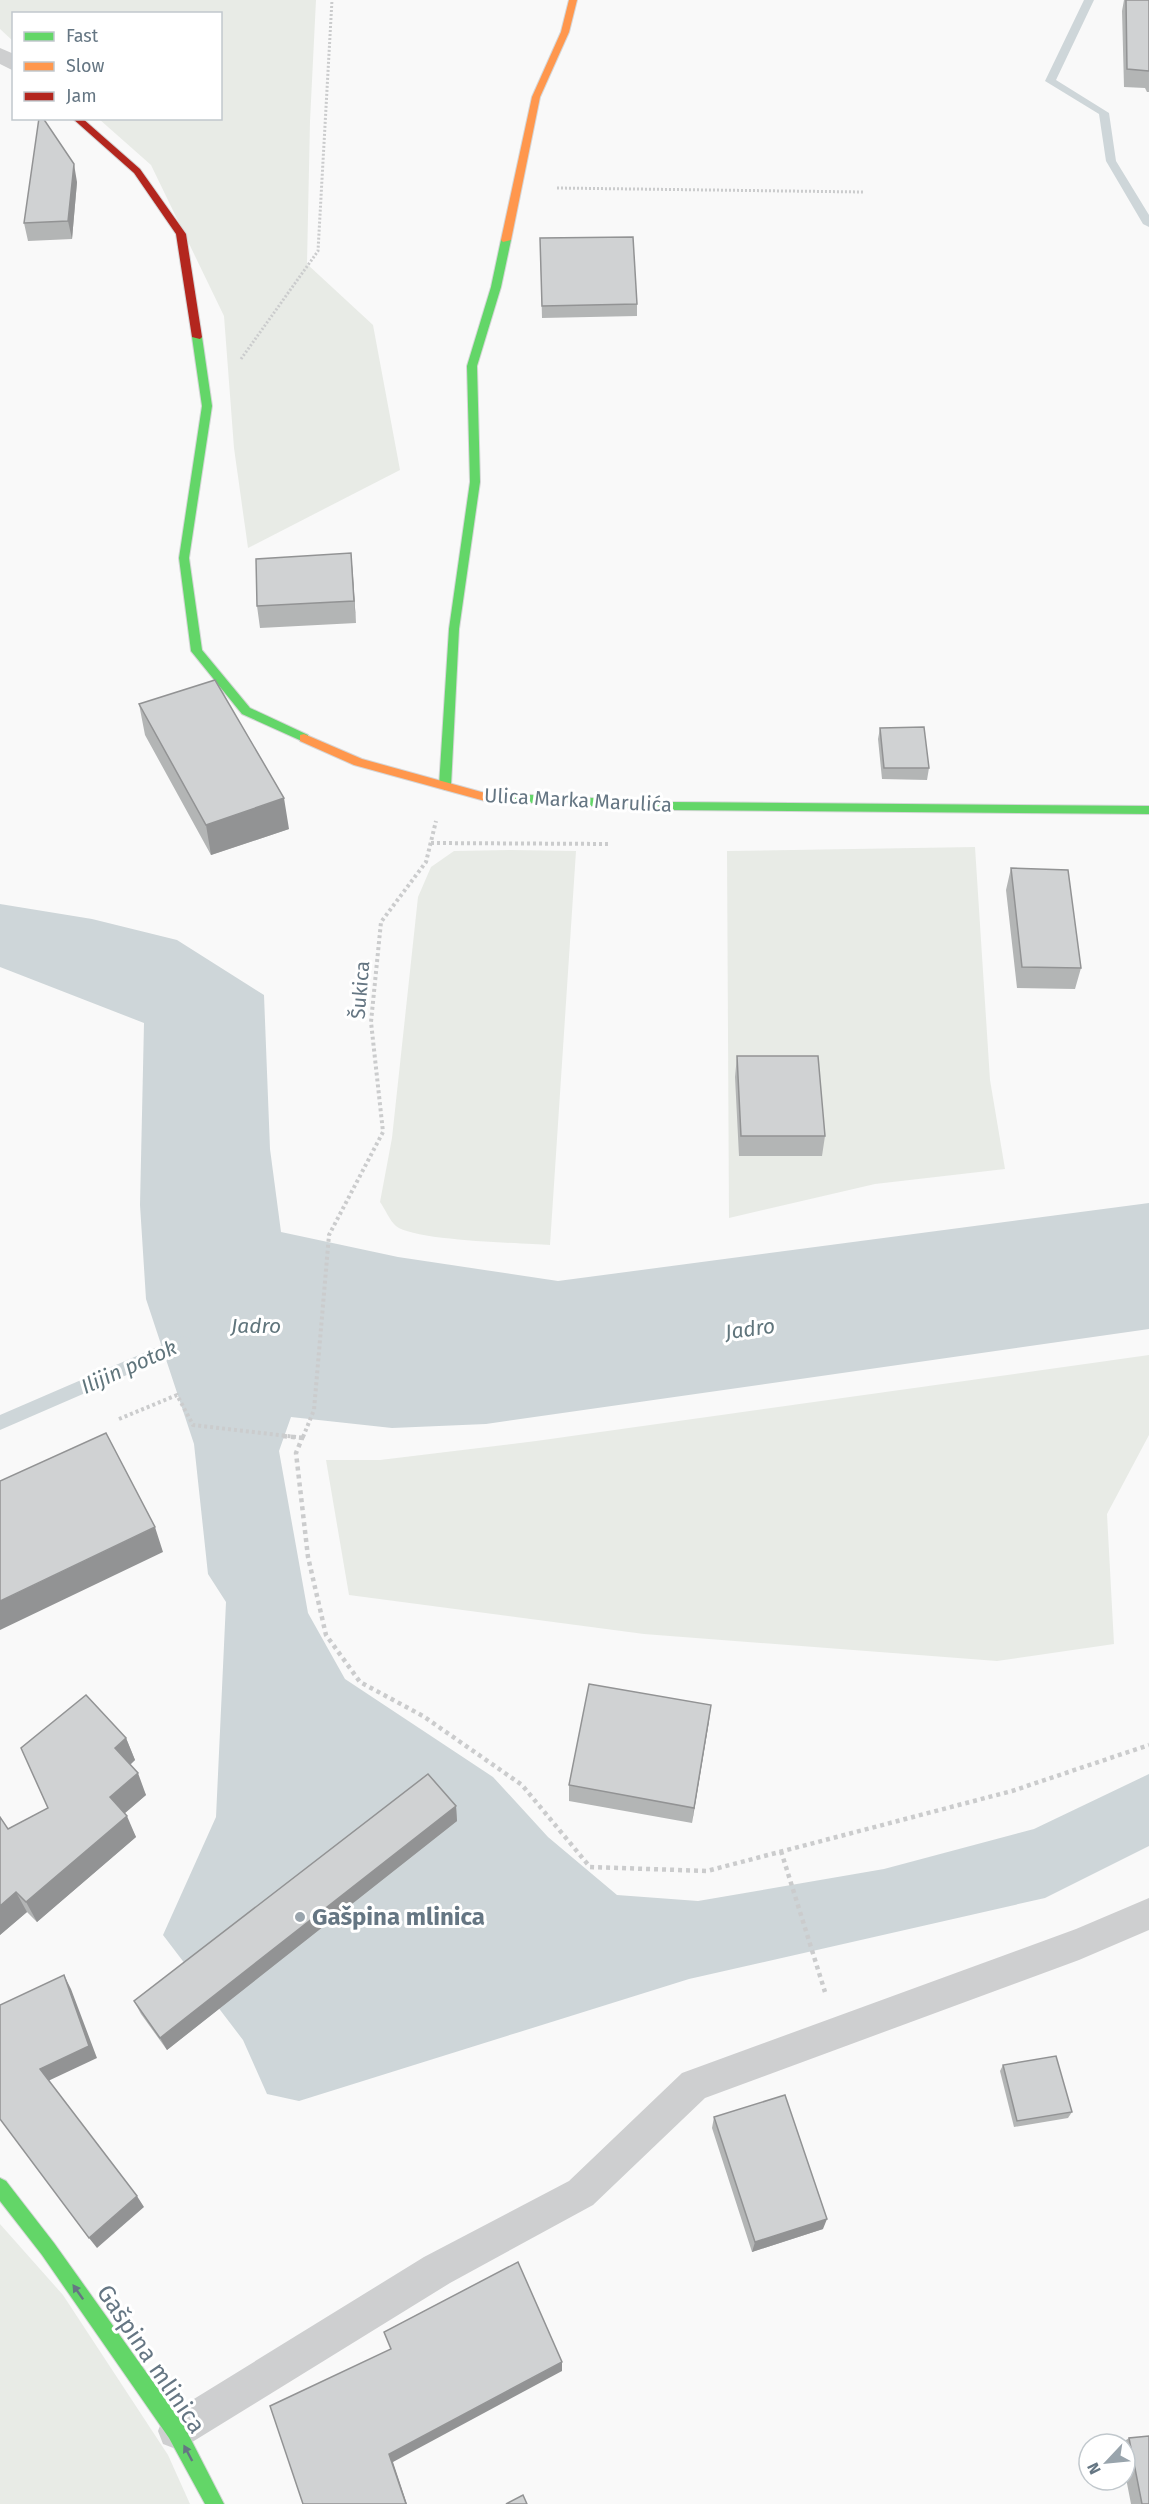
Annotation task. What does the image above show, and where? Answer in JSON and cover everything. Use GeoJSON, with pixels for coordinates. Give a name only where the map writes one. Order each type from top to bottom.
{"type":"FeatureCollection","features":[{"type":"Feature","properties":{"kind":"street"},"geometry":{"type":"LineString","coordinates":[[445,786],[454,629],[475,482],[472,366],[496,287],[536,98],[565,32],[573,0]]}},
{"type":"Feature","properties":{"kind":"street"},"geometry":{"type":"LineString","coordinates":[[0,54],[12,63]]}},
{"type":"Feature","properties":{"kind":"street","name":"Ulica Marka Marulića"},"geometry":{"type":"LineString","coordinates":[[78,120],[137,171],[181,234],[207,406],[184,558],[197,651],[246,711],[358,762],[485,797],[671,806],[1149,810]]}},
{"type":"Feature","properties":{"kind":"street","name":"Gašpina mlinica"},"geometry":{"type":"LineString","coordinates":[[0,2187],[48,2249],[176,2431],[215,2504]]}},
{"type":"Feature","properties":{"kind":"lane"},"geometry":{"type":"LineString","coordinates":[[176,2431],[437,2270],[581,2193],[694,2085],[1079,1944],[1149,1914]]}},
{"type":"Feature","properties":{"kind":"path"},"geometry":{"type":"LineString","coordinates":[[207,406],[318,251],[332,0]]}},
{"type":"Feature","properties":{"kind":"path"},"geometry":{"type":"LineString","coordinates":[[517,190],[561,187],[863,192]]}},
{"type":"Feature","properties":{"kind":"path","name":"Šukica"},"geometry":{"type":"LineString","coordinates":[[303,1438],[314,1410],[329,1235],[383,1132],[371,1022],[381,922],[426,862],[445,786]]}},
{"type":"Feature","properties":{"kind":"path"},"geometry":{"type":"LineString","coordinates":[[119,1419],[177,1395],[193,1425],[303,1438],[296,1453],[307,1545],[326,1635],[360,1682],[423,1716],[522,1785],[590,1867],[707,1871],[1012,1791],[1149,1745]]}},
{"type":"Feature","properties":{"kind":"path"},"geometry":{"type":"LineString","coordinates":[[781,1851],[838,2032]]}},
{"type":"Feature","properties":{"kind":"shaded area"},"geometry":{"type":"Polygon","coordinates":[[[0,0],[316,0],[310,121],[307,264],[373,325],[400,470],[248,548],[234,448],[224,316],[151,165],[100,120],[222,120],[222,12],[12,12],[12,40],[0,29],[0,0]]]}},
{"type":"Feature","properties":{"kind":"shaded area"},"geometry":{"type":"Polygon","coordinates":[[[975,847],[990,1080],[1005,1169],[875,1184],[729,1218],[727,851],[975,847]]]}},
{"type":"Feature","properties":{"kind":"shaded area"},"geometry":{"type":"Polygon","coordinates":[[[454,851],[576,851],[550,1245],[445,1238],[407,1231],[394,1224],[380,1202],[392,1138],[418,897],[431,867],[454,851]]]}},
{"type":"Feature","properties":{"kind":"shaded area"},"geometry":{"type":"Polygon","coordinates":[[[1149,1355],[1149,1435],[1107,1514],[1114,1644],[997,1661],[644,1634],[349,1595],[326,1460],[380,1460],[536,1441],[1149,1355]]]}},
{"type":"Feature","properties":{"kind":"shaded area"},"geometry":{"type":"Polygon","coordinates":[[[0,2224],[63,2295],[168,2455],[190,2504],[0,2504],[0,2224]]]}},
{"type":"Feature","properties":{"kind":"water","name":"Jadro"},"geometry":{"type":"Polygon","coordinates":[[[0,904],[92,919],[177,940],[264,995],[270,1149],[281,1232],[398,1257],[558,1281],[1149,1203],[1149,1329],[486,1424],[392,1428],[291,1417],[279,1451],[308,1613],[345,1679],[493,1777],[548,1837],[617,1895],[698,1901],[884,1869],[1034,1829],[1149,1774],[1149,1846],[1045,1898],[689,1979],[299,2101],[267,2094],[243,2040],[163,1935],[216,1817],[226,1602],[208,1574],[194,1444],[146,1299],[140,1205],[144,1023],[0,967],[0,904]]]}},
{"type":"Feature","properties":{"kind":"building"},"geometry":{"type":"Polygon","coordinates":[[[1126,0],[1149,0],[1149,71],[1127,69],[1126,0]]]}},
{"type":"Feature","properties":{"kind":"building"},"geometry":{"type":"Polygon","coordinates":[[[39,120],[44,120],[74,164],[68,221],[24,223],[39,120]]]}},
{"type":"Feature","properties":{"kind":"building"},"geometry":{"type":"Polygon","coordinates":[[[633,237],[637,304],[542,306],[540,238],[633,237]]]}},
{"type":"Feature","properties":{"kind":"building"},"geometry":{"type":"Polygon","coordinates":[[[351,553],[354,601],[257,606],[256,559],[351,553]]]}},
{"type":"Feature","properties":{"kind":"building"},"geometry":{"type":"Polygon","coordinates":[[[215,680],[284,798],[206,825],[139,704],[215,680]]]}},
{"type":"Feature","properties":{"kind":"building"},"geometry":{"type":"Polygon","coordinates":[[[924,727],[929,768],[884,768],[880,728],[924,727]]]}},
{"type":"Feature","properties":{"kind":"building"},"geometry":{"type":"Polygon","coordinates":[[[1011,868],[1068,870],[1081,968],[1022,967],[1011,868]]]}},
{"type":"Feature","properties":{"kind":"building"},"geometry":{"type":"Polygon","coordinates":[[[737,1056],[818,1056],[825,1136],[741,1136],[737,1056]]]}},
{"type":"Feature","properties":{"kind":"building"},"geometry":{"type":"Polygon","coordinates":[[[106,1433],[155,1527],[0,1601],[0,1481],[106,1433]]]}},
{"type":"Feature","properties":{"kind":"building"},"geometry":{"type":"Polygon","coordinates":[[[589,1684],[711,1705],[694,1808],[569,1785],[589,1684]]]}},
{"type":"Feature","properties":{"kind":"building"},"geometry":{"type":"Polygon","coordinates":[[[86,1695],[126,1738],[115,1748],[138,1773],[110,1797],[127,1816],[26,1902],[16,1892],[0,1906],[0,1817],[8,1829],[48,1808],[21,1748],[86,1695]]]}},
{"type":"Feature","properties":{"kind":"building","name":"Gašpina mlinica"},"geometry":{"type":"Polygon","coordinates":[[[428,1774],[456,1806],[160,2038],[134,2001],[428,1774]]]}},
{"type":"Feature","properties":{"kind":"building"},"geometry":{"type":"Polygon","coordinates":[[[64,1975],[89,2046],[40,2069],[137,2196],[89,2238],[0,2119],[0,2005],[64,1975]]]}},
{"type":"Feature","properties":{"kind":"building"},"geometry":{"type":"Polygon","coordinates":[[[1056,2056],[1072,2112],[1017,2121],[1003,2065],[1056,2056]]]}},
{"type":"Feature","properties":{"kind":"building"},"geometry":{"type":"Polygon","coordinates":[[[785,2095],[827,2219],[755,2242],[714,2117],[785,2095]]]}},
{"type":"Feature","properties":{"kind":"building"},"geometry":{"type":"Polygon","coordinates":[[[518,2262],[562,2362],[389,2454],[406,2504],[303,2504],[270,2406],[391,2349],[384,2332],[518,2262]]]}},
{"type":"Feature","properties":{"kind":"building"},"geometry":{"type":"Polygon","coordinates":[[[1149,2436],[1149,2504],[1142,2504],[1137,2479],[1137,2437],[1149,2436]]]}},
{"type":"Feature","properties":{"kind":"building"},"geometry":{"type":"Polygon","coordinates":[[[523,2495],[527,2504],[506,2504],[523,2495]]]}},
{"type":"Feature","properties":{"kind":"waterway"},"geometry":{"type":"LineString","coordinates":[[1089,0],[1050,81],[1104,113],[1111,161],[1149,224]]}},
{"type":"Feature","properties":{"kind":"waterway","name":"Ilijin potok"},"geometry":{"type":"LineString","coordinates":[[0,1423],[183,1343]]}},
{"type":"Feature","properties":{"kind":"traffic: fast"},"geometry":{"type":"LineString","coordinates":[[445,786],[454,629],[475,482],[472,366],[496,287],[506,240]]}},
{"type":"Feature","properties":{"kind":"traffic: fast"},"geometry":{"type":"LineString","coordinates":[[197,337],[207,406],[184,558],[197,651],[246,711],[304,738]]}},
{"type":"Feature","properties":{"kind":"traffic: fast"},"geometry":{"type":"LineString","coordinates":[[494,797],[671,806],[1149,810]]}},
{"type":"Feature","properties":{"kind":"traffic: fast"},"geometry":{"type":"LineString","coordinates":[[0,2187],[48,2249],[176,2431],[215,2504]]}},
{"type":"Feature","properties":{"kind":"traffic: slow"},"geometry":{"type":"LineString","coordinates":[[506,240],[536,97],[565,32],[573,0]]}},
{"type":"Feature","properties":{"kind":"traffic: slow"},"geometry":{"type":"LineString","coordinates":[[304,738],[358,762],[485,797],[494,797]]}},
{"type":"Feature","properties":{"kind":"traffic: jam"},"geometry":{"type":"LineString","coordinates":[[78,120],[137,171],[181,234],[197,337]]}},
{"type":"Feature","properties":{"kind":"place","name":"Gašpina mlinica"},"geometry":{"type":"Point","coordinates":[300,1917]}}]}
